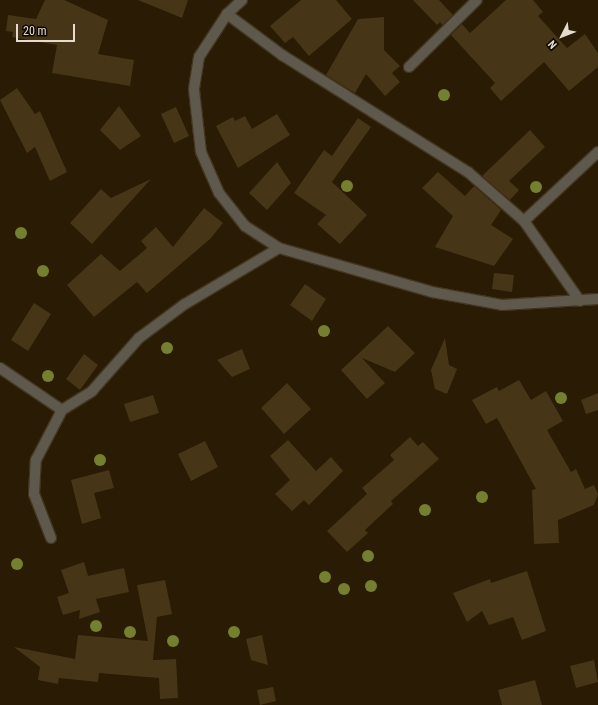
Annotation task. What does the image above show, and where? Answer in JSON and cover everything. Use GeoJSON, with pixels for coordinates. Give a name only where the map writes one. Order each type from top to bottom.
{"type":"FeatureCollection","features":[{"type":"Feature","properties":{"kind":"street"},"geometry":{"type":"LineString","coordinates":[[242,0],[227,14],[199,57],[194,90],[201,152],[219,193],[245,226],[279,248],[432,292],[502,305],[598,299]]}},
{"type":"Feature","properties":{"kind":"street"},"geometry":{"type":"LineString","coordinates":[[409,67],[477,0]]}},
{"type":"Feature","properties":{"kind":"street"},"geometry":{"type":"LineString","coordinates":[[227,14],[282,54],[468,172],[524,221],[580,301]]}},
{"type":"Feature","properties":{"kind":"street"},"geometry":{"type":"LineString","coordinates":[[524,221],[598,152]]}},
{"type":"Feature","properties":{"kind":"street"},"geometry":{"type":"LineString","coordinates":[[51,538],[34,494],[36,460],[62,410],[92,391],[139,338],[186,304],[279,248]]}},
{"type":"Feature","properties":{"kind":"street"},"geometry":{"type":"LineString","coordinates":[[0,368],[62,410]]}},
{"type":"Feature","properties":{"kind":"building"},"geometry":{"type":"Polygon","coordinates":[[[45,0],[64,0],[108,20],[98,54],[134,60],[130,86],[52,73],[57,45],[12,37],[13,32],[6,31],[8,15],[36,19],[45,0]]]}},
{"type":"Feature","properties":{"kind":"building"},"geometry":{"type":"Polygon","coordinates":[[[138,0],[188,0],[182,18],[138,0]]]}},
{"type":"Feature","properties":{"kind":"building"},"geometry":{"type":"Polygon","coordinates":[[[301,0],[336,0],[352,19],[309,56],[293,37],[285,43],[270,26],[301,0]]]}},
{"type":"Feature","properties":{"kind":"building"},"geometry":{"type":"Polygon","coordinates":[[[413,0],[439,0],[453,15],[442,25],[440,22],[437,25],[413,0]]]}},
{"type":"Feature","properties":{"kind":"building"},"geometry":{"type":"Polygon","coordinates":[[[506,0],[533,0],[543,12],[538,16],[567,48],[585,34],[598,53],[598,67],[569,91],[544,62],[501,101],[490,88],[495,83],[451,35],[462,24],[470,33],[506,0]]]}},
{"type":"Feature","properties":{"kind":"building"},"geometry":{"type":"Polygon","coordinates":[[[384,17],[384,50],[400,66],[392,73],[400,82],[385,96],[366,74],[355,93],[326,75],[358,19],[384,17]]]}},
{"type":"Feature","properties":{"kind":"building"},"geometry":{"type":"Polygon","coordinates":[[[17,88],[35,114],[40,111],[67,172],[50,181],[35,147],[27,153],[0,100],[17,88]]]}},
{"type":"Feature","properties":{"kind":"building"},"geometry":{"type":"Polygon","coordinates":[[[119,106],[141,136],[120,150],[100,130],[119,106]]]}},
{"type":"Feature","properties":{"kind":"building"},"geometry":{"type":"Polygon","coordinates":[[[176,107],[189,136],[174,143],[161,114],[176,107]]]}},
{"type":"Feature","properties":{"kind":"building"},"geometry":{"type":"Polygon","coordinates":[[[277,114],[290,135],[238,168],[216,126],[233,117],[235,121],[245,116],[252,129],[277,114]]]}},
{"type":"Feature","properties":{"kind":"building"},"geometry":{"type":"Polygon","coordinates":[[[358,118],[371,127],[332,182],[367,215],[340,244],[317,224],[326,215],[294,193],[324,150],[332,156],[358,118]]]}},
{"type":"Feature","properties":{"kind":"building"},"geometry":{"type":"Polygon","coordinates":[[[530,130],[545,147],[509,181],[519,190],[510,200],[482,176],[530,130]]]}},
{"type":"Feature","properties":{"kind":"building"},"geometry":{"type":"Polygon","coordinates":[[[277,162],[291,183],[267,210],[249,193],[277,162]]]}},
{"type":"Feature","properties":{"kind":"building"},"geometry":{"type":"Polygon","coordinates":[[[438,172],[465,196],[474,186],[501,210],[491,225],[513,239],[494,266],[435,247],[453,216],[422,188],[438,172]]]}},
{"type":"Feature","properties":{"kind":"building"},"geometry":{"type":"Polygon","coordinates":[[[151,179],[92,244],[70,223],[101,189],[111,198],[151,179]]]}},
{"type":"Feature","properties":{"kind":"building"},"geometry":{"type":"Polygon","coordinates":[[[204,208],[223,223],[210,239],[147,293],[137,282],[94,317],[67,285],[101,254],[120,271],[147,248],[141,241],[156,227],[173,247],[204,208]]]}},
{"type":"Feature","properties":{"kind":"building"},"geometry":{"type":"Polygon","coordinates":[[[494,273],[514,275],[512,292],[492,289],[494,273]]]}},
{"type":"Feature","properties":{"kind":"building"},"geometry":{"type":"Polygon","coordinates":[[[305,284],[326,299],[312,321],[290,305],[305,284]]]}},
{"type":"Feature","properties":{"kind":"building"},"geometry":{"type":"Polygon","coordinates":[[[34,303],[51,314],[28,351],[11,340],[34,303]]]}},
{"type":"Feature","properties":{"kind":"building"},"geometry":{"type":"Polygon","coordinates":[[[388,326],[415,353],[395,372],[362,358],[385,383],[367,399],[341,370],[388,326]]]}},
{"type":"Feature","properties":{"kind":"building"},"geometry":{"type":"Polygon","coordinates":[[[445,338],[449,365],[457,369],[447,394],[435,389],[431,370],[445,338]]]}},
{"type":"Feature","properties":{"kind":"building"},"geometry":{"type":"Polygon","coordinates":[[[242,349],[250,369],[232,377],[217,360],[242,349]]]}},
{"type":"Feature","properties":{"kind":"building"},"geometry":{"type":"Polygon","coordinates":[[[84,354],[98,365],[80,390],[66,379],[84,354]]]}},
{"type":"Feature","properties":{"kind":"building"},"geometry":{"type":"Polygon","coordinates":[[[519,380],[531,400],[546,391],[563,421],[547,430],[571,472],[576,469],[585,489],[594,485],[598,494],[594,505],[558,520],[559,543],[534,544],[532,490],[536,489],[497,418],[486,424],[472,400],[497,387],[499,391],[519,380]]]}},
{"type":"Feature","properties":{"kind":"building"},"geometry":{"type":"Polygon","coordinates":[[[287,383],[311,409],[284,434],[261,408],[287,383]]]}},
{"type":"Feature","properties":{"kind":"building"},"geometry":{"type":"Polygon","coordinates":[[[598,393],[598,410],[586,414],[581,400],[598,393]]]}},
{"type":"Feature","properties":{"kind":"building"},"geometry":{"type":"Polygon","coordinates":[[[153,395],[159,413],[130,422],[124,404],[153,395]]]}},
{"type":"Feature","properties":{"kind":"building"},"geometry":{"type":"Polygon","coordinates":[[[410,437],[418,446],[423,442],[439,459],[391,501],[393,504],[365,530],[368,533],[347,552],[327,531],[367,494],[362,488],[394,460],[390,455],[410,437]]]}},
{"type":"Feature","properties":{"kind":"building"},"geometry":{"type":"Polygon","coordinates":[[[288,440],[316,471],[331,457],[343,471],[309,505],[304,500],[292,511],[275,494],[290,480],[270,456],[288,440]]]}},
{"type":"Feature","properties":{"kind":"building"},"geometry":{"type":"Polygon","coordinates":[[[205,441],[218,467],[191,481],[178,454],[205,441]]]}},
{"type":"Feature","properties":{"kind":"building"},"geometry":{"type":"Polygon","coordinates":[[[109,470],[114,488],[94,493],[101,518],[82,524],[71,480],[109,470]]]}},
{"type":"Feature","properties":{"kind":"building"},"geometry":{"type":"Polygon","coordinates":[[[84,562],[88,576],[124,568],[129,592],[96,599],[100,612],[79,619],[80,610],[63,615],[57,597],[69,593],[61,570],[84,562]]]}},
{"type":"Feature","properties":{"kind":"building"},"geometry":{"type":"Polygon","coordinates":[[[527,571],[546,631],[522,640],[513,617],[489,625],[482,611],[467,622],[453,593],[490,579],[491,583],[527,571]]]}},
{"type":"Feature","properties":{"kind":"building"},"geometry":{"type":"Polygon","coordinates":[[[165,580],[172,614],[157,617],[153,660],[176,659],[178,698],[160,699],[159,678],[99,673],[98,682],[59,678],[58,684],[38,680],[40,667],[14,647],[75,659],[78,635],[148,641],[137,585],[165,580]]]}},
{"type":"Feature","properties":{"kind":"building"},"geometry":{"type":"Polygon","coordinates":[[[262,635],[268,665],[251,660],[246,639],[262,635]]]}},
{"type":"Feature","properties":{"kind":"building"},"geometry":{"type":"Polygon","coordinates":[[[594,660],[598,682],[576,688],[570,666],[594,660]]]}},
{"type":"Feature","properties":{"kind":"building"},"geometry":{"type":"Polygon","coordinates":[[[535,680],[542,705],[502,705],[498,690],[535,680]]]}},
{"type":"Feature","properties":{"kind":"building"},"geometry":{"type":"Polygon","coordinates":[[[273,687],[276,701],[260,705],[257,690],[273,687]]]}}]}
